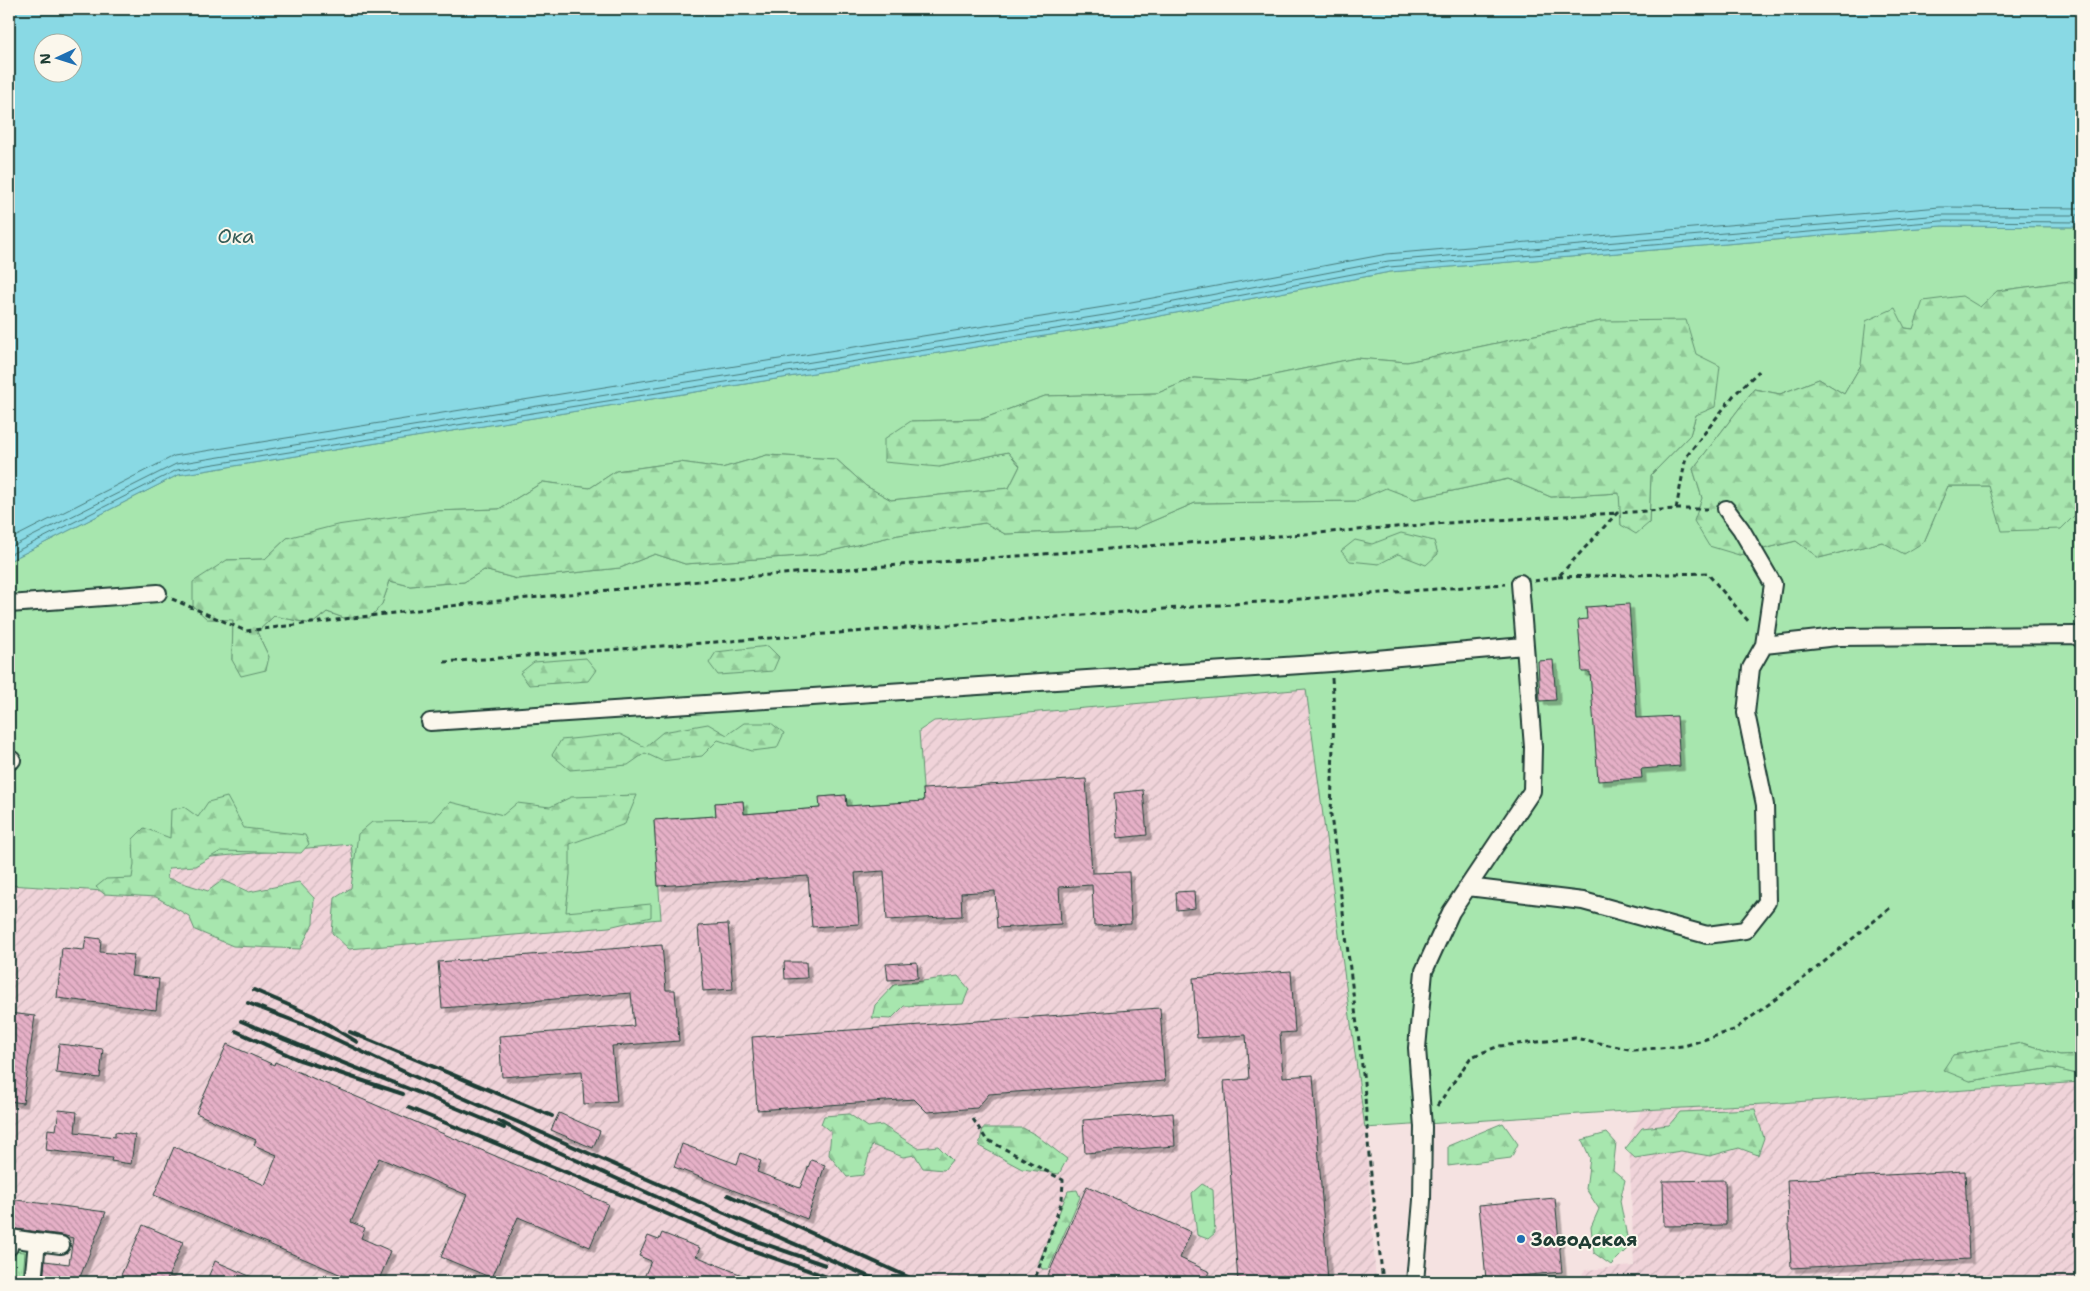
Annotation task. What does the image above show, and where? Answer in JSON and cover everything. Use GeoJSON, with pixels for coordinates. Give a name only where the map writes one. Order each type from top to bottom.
{"type":"FeatureCollection","features":[{"type":"Feature","properties":{"kind":"lane"},"geometry":{"type":"LineString","coordinates":[[1468,886],[1583,901],[1707,935],[1745,930],[1767,902],[1765,805],[1746,713],[1751,668],[1764,645],[1773,584],[1741,529],[1726,509]]}},
{"type":"Feature","properties":{"kind":"lane"},"geometry":{"type":"LineString","coordinates":[[1415,1282],[1422,1200],[1422,1127],[1417,1048],[1424,971],[1451,912],[1532,791],[1533,747],[1520,583]]}},
{"type":"Feature","properties":{"kind":"lane"},"geometry":{"type":"LineString","coordinates":[[9,604],[158,593]]}},
{"type":"Feature","properties":{"kind":"lane"},"geometry":{"type":"LineString","coordinates":[[1764,645],[1836,637],[2075,635],[2081,639]]}},
{"type":"Feature","properties":{"kind":"lane"},"geometry":{"type":"LineString","coordinates":[[430,722],[1331,663],[1524,646]]}},
{"type":"Feature","properties":{"kind":"lane"},"geometry":{"type":"LineString","coordinates":[[9,1247],[10,1238],[61,1245]]}},
{"type":"Feature","properties":{"kind":"lane"},"geometry":{"type":"LineString","coordinates":[[33,1282],[38,1242]]}},
{"type":"Feature","properties":{"kind":"path"},"geometry":{"type":"LineString","coordinates":[[1676,509],[1686,457],[1734,395],[1759,371]]}},
{"type":"Feature","properties":{"kind":"path"},"geometry":{"type":"LineString","coordinates":[[158,593],[246,631],[459,605],[730,578],[1460,522],[1676,509],[1726,509]]}},
{"type":"Feature","properties":{"kind":"path"},"geometry":{"type":"LineString","coordinates":[[1558,577],[1617,513]]}},
{"type":"Feature","properties":{"kind":"path"},"geometry":{"type":"LineString","coordinates":[[444,662],[1520,583],[1558,577],[1707,573],[1748,618],[1764,645]]}},
{"type":"Feature","properties":{"kind":"path"},"geometry":{"type":"LineString","coordinates":[[1331,663],[1334,710],[1331,815],[1364,1082],[1383,1282]]}},
{"type":"Feature","properties":{"kind":"path"},"geometry":{"type":"LineString","coordinates":[[1422,1127],[1471,1057],[1500,1046],[1575,1038],[1633,1050],[1684,1046],[1734,1030],[1808,975],[1890,908]]}},
{"type":"Feature","properties":{"kind":"path"},"geometry":{"type":"LineString","coordinates":[[974,1119],[986,1139],[1063,1180],[1062,1200],[1034,1282]]}},
{"type":"Feature","properties":{"kind":"shaded area"},"geometry":{"type":"Polygon","coordinates":[[[1307,689],[1365,1128],[1376,1282],[78,1282],[106,1212],[9,1199],[9,885],[151,894],[158,862],[351,844],[362,943],[661,919],[654,820],[716,816],[715,803],[743,801],[744,813],[820,808],[819,797],[846,795],[847,806],[924,801],[919,731],[934,721],[1307,689]]]}},
{"type":"Feature","properties":{"kind":"shaded area"},"geometry":{"type":"Polygon","coordinates":[[[2081,1082],[2081,1282],[1577,1282],[1585,1270],[1634,1266],[1629,1141],[1641,1110],[1765,1104],[2081,1082]]]}},
{"type":"Feature","properties":{"kind":"green space"},"geometry":{"type":"Polygon","coordinates":[[[1942,226],[2081,227],[2081,289],[2070,281],[1997,291],[1980,307],[1913,329],[1905,328],[1861,365],[1844,394],[1819,379],[1780,394],[1754,389],[1693,469],[1702,498],[1739,555],[1796,541],[1819,558],[1882,542],[1924,542],[1948,486],[1989,486],[2061,529],[2081,511],[2081,1054],[2060,1055],[2022,1043],[1953,1055],[1970,1081],[2052,1068],[2081,1075],[2081,1082],[1765,1104],[1365,1128],[1306,689],[934,721],[919,731],[924,801],[847,806],[846,795],[820,797],[820,808],[744,814],[743,801],[715,803],[716,816],[654,820],[661,919],[362,944],[351,844],[158,862],[151,894],[9,885],[9,561],[178,475],[1113,325],[1390,272],[1942,226]],[[1601,321],[1407,362],[1356,358],[1245,381],[1194,378],[1158,393],[1045,396],[982,419],[911,421],[939,467],[1008,452],[1020,466],[1009,488],[891,500],[866,486],[836,459],[767,455],[722,468],[680,462],[616,471],[590,488],[543,482],[499,509],[434,511],[287,538],[265,559],[227,560],[233,620],[232,660],[269,657],[257,632],[274,616],[312,624],[327,612],[344,618],[382,604],[390,581],[410,586],[464,582],[484,570],[517,579],[620,568],[655,554],[685,564],[815,555],[898,535],[986,523],[1005,534],[1134,529],[1195,503],[1356,501],[1386,487],[1415,499],[1508,479],[1551,497],[1620,493],[1621,525],[1649,523],[1651,475],[1690,435],[1696,415],[1601,321]]]}},
{"type":"Feature","properties":{"kind":"green space"},"geometry":{"type":"Polygon","coordinates":[[[2070,281],[2081,289],[2081,511],[2061,529],[2002,531],[1989,486],[1948,486],[1924,542],[1904,554],[1882,542],[1819,558],[1796,541],[1739,555],[1709,546],[1694,521],[1702,498],[1693,469],[1754,389],[1780,394],[1819,379],[1844,394],[1861,365],[1866,321],[1895,308],[1905,328],[1913,329],[1923,301],[1962,296],[1980,307],[1997,291],[2070,281]]]}},
{"type":"Feature","properties":{"kind":"green space"},"geometry":{"type":"Polygon","coordinates":[[[1686,320],[1696,354],[1720,366],[1715,407],[1696,415],[1690,435],[1651,475],[1649,523],[1636,534],[1621,525],[1619,493],[1551,497],[1508,479],[1415,499],[1386,488],[1356,501],[1195,503],[1134,529],[1005,534],[985,523],[898,535],[815,555],[685,564],[655,554],[620,568],[517,579],[484,570],[464,582],[410,586],[390,581],[382,604],[370,618],[344,618],[327,612],[312,624],[274,616],[257,632],[269,657],[266,670],[241,676],[232,660],[233,620],[207,619],[193,606],[193,582],[227,560],[265,559],[287,538],[337,525],[434,511],[499,509],[543,482],[590,488],[616,471],[680,462],[722,468],[767,455],[836,459],[866,486],[891,500],[1009,488],[1020,466],[1008,452],[939,467],[884,462],[884,439],[911,421],[982,419],[1045,396],[1158,393],[1194,378],[1245,381],[1356,358],[1407,362],[1601,321],[1686,320]]]}},
{"type":"Feature","properties":{"kind":"green space"},"geometry":{"type":"Polygon","coordinates":[[[1401,533],[1434,541],[1438,554],[1426,565],[1398,554],[1379,564],[1350,561],[1341,551],[1355,540],[1372,544],[1401,533]]]}},
{"type":"Feature","properties":{"kind":"green space"},"geometry":{"type":"Polygon","coordinates":[[[768,646],[779,657],[773,671],[718,675],[709,663],[716,652],[768,646]]]}},
{"type":"Feature","properties":{"kind":"green space"},"geometry":{"type":"Polygon","coordinates":[[[586,658],[596,670],[588,681],[529,685],[520,673],[534,662],[586,658]]]}},
{"type":"Feature","properties":{"kind":"green space"},"geometry":{"type":"Polygon","coordinates":[[[744,723],[771,723],[784,733],[777,748],[752,751],[718,740],[702,756],[662,761],[645,753],[628,765],[570,770],[552,755],[561,740],[620,734],[645,747],[663,732],[708,724],[727,735],[744,723]]]}},
{"type":"Feature","properties":{"kind":"green space"},"geometry":{"type":"Polygon","coordinates":[[[637,795],[625,824],[570,844],[570,874],[566,912],[651,904],[651,917],[609,927],[349,949],[332,933],[335,898],[351,888],[358,834],[372,822],[433,821],[450,802],[503,815],[517,803],[550,807],[571,797],[637,795]]]}},
{"type":"Feature","properties":{"kind":"green space"},"geometry":{"type":"Polygon","coordinates":[[[227,797],[244,828],[305,835],[309,844],[301,853],[221,851],[195,866],[169,868],[167,878],[208,891],[223,880],[249,892],[299,882],[314,898],[313,924],[300,949],[233,946],[195,930],[189,916],[156,897],[104,894],[96,887],[106,879],[132,878],[134,864],[133,839],[144,828],[170,838],[171,810],[184,807],[198,817],[208,802],[227,797]]]}},
{"type":"Feature","properties":{"kind":"green space"},"geometry":{"type":"Polygon","coordinates":[[[958,976],[969,989],[963,1004],[904,1006],[891,1019],[872,1018],[875,1005],[894,985],[958,976]]]}},
{"type":"Feature","properties":{"kind":"green space"},"geometry":{"type":"Polygon","coordinates":[[[2022,1043],[2060,1055],[2081,1054],[2081,1075],[2052,1068],[1970,1081],[1943,1070],[1953,1055],[2022,1043]]]}},
{"type":"Feature","properties":{"kind":"green space"},"geometry":{"type":"Polygon","coordinates":[[[1755,1109],[1764,1138],[1758,1155],[1739,1148],[1710,1156],[1681,1151],[1635,1158],[1625,1149],[1642,1128],[1669,1125],[1680,1112],[1755,1109]]]}},
{"type":"Feature","properties":{"kind":"green space"},"geometry":{"type":"Polygon","coordinates":[[[849,1114],[868,1127],[882,1125],[918,1148],[938,1146],[952,1160],[944,1170],[923,1168],[915,1155],[903,1157],[872,1145],[863,1175],[847,1177],[829,1155],[831,1132],[821,1124],[824,1116],[849,1114]]]}},
{"type":"Feature","properties":{"kind":"green space"},"geometry":{"type":"Polygon","coordinates":[[[1503,1123],[1518,1144],[1511,1158],[1448,1166],[1448,1146],[1503,1123]]]}},
{"type":"Feature","properties":{"kind":"green space"},"geometry":{"type":"Polygon","coordinates":[[[983,1128],[1023,1128],[1036,1135],[1067,1159],[1059,1174],[1022,1169],[979,1146],[983,1128]]]}},
{"type":"Feature","properties":{"kind":"green space"},"geometry":{"type":"Polygon","coordinates":[[[1607,1133],[1616,1143],[1613,1170],[1625,1180],[1620,1201],[1629,1247],[1611,1265],[1594,1253],[1591,1227],[1599,1209],[1586,1189],[1590,1158],[1582,1140],[1607,1133]]]}},
{"type":"Feature","properties":{"kind":"green space"},"geometry":{"type":"Polygon","coordinates":[[[1202,1184],[1213,1190],[1215,1233],[1208,1239],[1197,1235],[1192,1193],[1202,1184]]]}},
{"type":"Feature","properties":{"kind":"green space"},"geometry":{"type":"Polygon","coordinates":[[[1077,1190],[1080,1197],[1049,1269],[1042,1269],[1039,1262],[1068,1191],[1077,1190]]]}},
{"type":"Feature","properties":{"kind":"green space"},"geometry":{"type":"Polygon","coordinates":[[[9,1235],[25,1239],[32,1273],[29,1282],[9,1282],[9,1235]]]}},
{"type":"Feature","properties":{"kind":"green space"},"geometry":{"type":"Polygon","coordinates":[[[12,1251],[25,1252],[23,1277],[10,1276],[12,1251]]]}},
{"type":"Feature","properties":{"kind":"water","name":"Ока"},"geometry":{"type":"Polygon","coordinates":[[[9,9],[2081,9],[2081,227],[1942,226],[1390,272],[1113,325],[178,475],[9,561],[9,9]]]}},
{"type":"Feature","properties":{"kind":"building"},"geometry":{"type":"Polygon","coordinates":[[[1629,604],[1637,718],[1677,716],[1680,766],[1641,769],[1642,778],[1598,781],[1590,672],[1582,672],[1578,620],[1587,619],[1586,607],[1629,604]]]}},
{"type":"Feature","properties":{"kind":"building"},"geometry":{"type":"Polygon","coordinates":[[[1553,660],[1556,700],[1540,701],[1538,661],[1553,660]]]}},
{"type":"Feature","properties":{"kind":"building"},"geometry":{"type":"Polygon","coordinates":[[[1086,779],[1092,873],[1129,872],[1131,924],[1094,926],[1092,885],[1059,887],[1061,924],[997,928],[995,891],[961,893],[962,916],[887,920],[884,871],[855,873],[859,924],[812,927],[808,876],[658,886],[654,820],[716,816],[715,803],[743,801],[744,814],[820,808],[819,797],[846,795],[847,806],[924,801],[923,789],[1086,779]]]}},
{"type":"Feature","properties":{"kind":"building"},"geometry":{"type":"Polygon","coordinates":[[[1143,790],[1147,835],[1118,838],[1114,793],[1143,790]]]}},
{"type":"Feature","properties":{"kind":"building"},"geometry":{"type":"Polygon","coordinates":[[[1194,891],[1195,908],[1177,910],[1176,892],[1194,891]]]}},
{"type":"Feature","properties":{"kind":"building"},"geometry":{"type":"Polygon","coordinates":[[[728,924],[733,989],[703,991],[698,926],[728,924]]]}},
{"type":"Feature","properties":{"kind":"building"},"geometry":{"type":"Polygon","coordinates":[[[86,937],[101,939],[100,952],[134,955],[131,976],[159,979],[156,1010],[57,998],[62,948],[84,950],[86,937]]]}},
{"type":"Feature","properties":{"kind":"building"},"geometry":{"type":"Polygon","coordinates":[[[662,945],[666,990],[675,990],[679,1041],[612,1046],[617,1102],[584,1104],[582,1071],[502,1077],[499,1036],[634,1026],[631,993],[442,1008],[438,962],[662,945]]]}},
{"type":"Feature","properties":{"kind":"building"},"geometry":{"type":"Polygon","coordinates":[[[784,962],[806,962],[807,978],[785,979],[784,962]]]}},
{"type":"Feature","properties":{"kind":"building"},"geometry":{"type":"Polygon","coordinates":[[[917,962],[918,978],[888,980],[886,964],[917,962]]]}},
{"type":"Feature","properties":{"kind":"building"},"geometry":{"type":"Polygon","coordinates":[[[1291,971],[1295,1032],[1280,1033],[1283,1077],[1313,1075],[1328,1282],[1238,1282],[1224,1081],[1249,1079],[1246,1035],[1197,1038],[1193,978],[1291,971]]]}},
{"type":"Feature","properties":{"kind":"building"},"geometry":{"type":"Polygon","coordinates":[[[1160,1008],[1165,1081],[989,1094],[977,1108],[927,1112],[914,1099],[757,1110],[752,1037],[1160,1008]]]}},
{"type":"Feature","properties":{"kind":"building"},"geometry":{"type":"Polygon","coordinates":[[[9,1013],[35,1016],[23,1103],[9,1101],[9,1013]]]}},
{"type":"Feature","properties":{"kind":"building"},"geometry":{"type":"Polygon","coordinates":[[[59,1044],[103,1049],[100,1078],[56,1073],[59,1044]]]}},
{"type":"Feature","properties":{"kind":"building"},"geometry":{"type":"Polygon","coordinates":[[[227,1044],[274,1065],[275,1062],[608,1204],[590,1247],[518,1217],[492,1278],[441,1257],[467,1195],[379,1158],[351,1222],[365,1228],[361,1238],[391,1251],[378,1282],[358,1282],[154,1195],[174,1147],[265,1185],[277,1155],[254,1145],[256,1140],[196,1113],[227,1044]]]}},
{"type":"Feature","properties":{"kind":"building"},"geometry":{"type":"Polygon","coordinates":[[[59,1110],[77,1112],[75,1132],[115,1137],[115,1132],[135,1135],[131,1164],[111,1161],[112,1158],[46,1150],[48,1129],[56,1130],[59,1110]]]}},
{"type":"Feature","properties":{"kind":"building"},"geometry":{"type":"Polygon","coordinates":[[[559,1113],[600,1131],[593,1148],[551,1130],[559,1113]]]}},
{"type":"Feature","properties":{"kind":"building"},"geometry":{"type":"Polygon","coordinates":[[[1173,1113],[1175,1146],[1085,1153],[1083,1120],[1173,1113]]]}},
{"type":"Feature","properties":{"kind":"building"},"geometry":{"type":"Polygon","coordinates":[[[682,1144],[737,1164],[741,1153],[761,1161],[757,1172],[800,1188],[811,1160],[825,1165],[807,1219],[674,1167],[682,1144]]]}},
{"type":"Feature","properties":{"kind":"building"},"geometry":{"type":"Polygon","coordinates":[[[1965,1171],[1969,1259],[1791,1268],[1787,1180],[1965,1171]]]}},
{"type":"Feature","properties":{"kind":"building"},"geometry":{"type":"Polygon","coordinates":[[[1725,1180],[1726,1225],[1664,1226],[1663,1181],[1725,1180]]]}},
{"type":"Feature","properties":{"kind":"building"},"geometry":{"type":"Polygon","coordinates":[[[1087,1186],[1191,1232],[1180,1258],[1210,1272],[1205,1282],[1045,1282],[1087,1186]]]}},
{"type":"Feature","properties":{"kind":"building","name":"Заводская"},"geometry":{"type":"Polygon","coordinates":[[[1555,1198],[1562,1272],[1486,1279],[1479,1205],[1555,1198]]]}},
{"type":"Feature","properties":{"kind":"building"},"geometry":{"type":"Polygon","coordinates":[[[9,1199],[106,1212],[78,1282],[43,1282],[45,1261],[69,1264],[73,1238],[9,1228],[9,1199]]]}},
{"type":"Feature","properties":{"kind":"building"},"geometry":{"type":"Polygon","coordinates":[[[143,1225],[183,1242],[166,1282],[118,1282],[143,1225]]]}},
{"type":"Feature","properties":{"kind":"building"},"geometry":{"type":"Polygon","coordinates":[[[662,1233],[700,1248],[696,1256],[759,1282],[642,1282],[651,1261],[639,1256],[648,1236],[659,1240],[662,1233]]]}},
{"type":"Feature","properties":{"kind":"building"},"geometry":{"type":"Polygon","coordinates":[[[215,1261],[263,1282],[206,1282],[215,1261]]]}},
{"type":"Feature","properties":{"kind":"railway"},"geometry":{"type":"LineString","coordinates":[[254,990],[314,1016],[357,1042]]}},
{"type":"Feature","properties":{"kind":"railway"},"geometry":{"type":"LineString","coordinates":[[248,1003],[312,1028],[411,1075],[881,1282]]}},
{"type":"Feature","properties":{"kind":"railway"},"geometry":{"type":"LineString","coordinates":[[241,1021],[504,1128]]}},
{"type":"Feature","properties":{"kind":"railway"},"geometry":{"type":"LineString","coordinates":[[236,1031],[297,1059],[403,1094]]}},
{"type":"Feature","properties":{"kind":"railway"},"geometry":{"type":"LineString","coordinates":[[350,1032],[552,1116]]}},
{"type":"Feature","properties":{"kind":"railway"},"geometry":{"type":"LineString","coordinates":[[409,1108],[644,1204],[746,1248],[841,1282]]}},
{"type":"Feature","properties":{"kind":"railway"},"geometry":{"type":"LineString","coordinates":[[499,1121],[552,1149],[742,1236],[825,1265]]}},
{"type":"Feature","properties":{"kind":"railway"},"geometry":{"type":"LineString","coordinates":[[728,1195],[919,1282]]}},
{"type":"Feature","properties":{"kind":"place","name":"Заводская"},"geometry":{"type":"Point","coordinates":[1521,1239]}}]}
